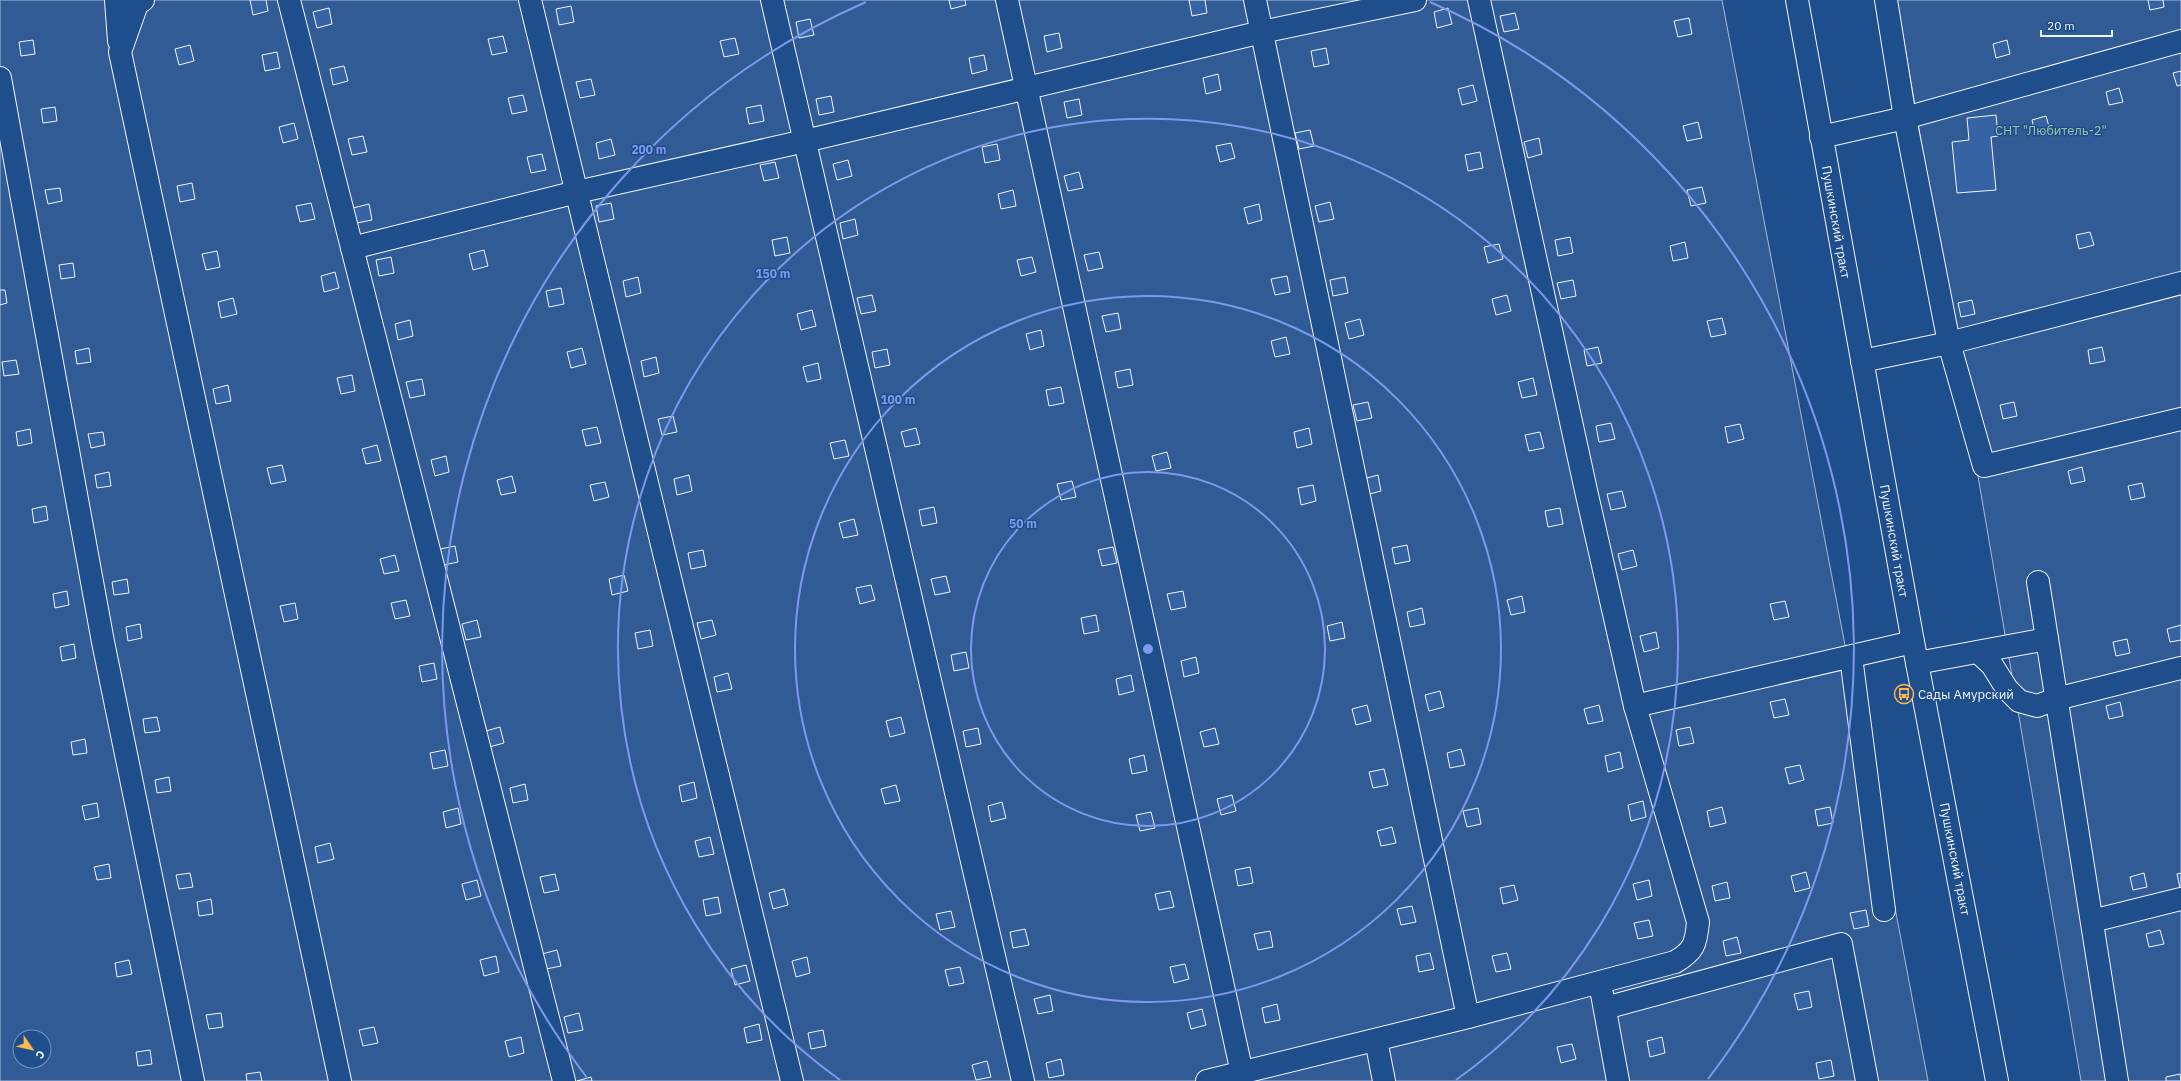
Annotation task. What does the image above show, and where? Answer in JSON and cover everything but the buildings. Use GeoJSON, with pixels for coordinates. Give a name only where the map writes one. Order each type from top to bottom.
{"type":"FeatureCollection","features":[{"type":"Feature","properties":{"kind":"main road"},"geometry":{"type":"LineString","coordinates":[[116,0],[120,52],[340,1081]]}},
{"type":"Feature","properties":{"kind":"main road"},"geometry":{"type":"LineString","coordinates":[[120,52],[134,11],[138,4],[143,0]]}},
{"type":"Feature","properties":{"kind":"main road"},"geometry":{"type":"LineString","coordinates":[[289,0],[564,1081]]}},
{"type":"Feature","properties":{"kind":"main road"},"geometry":{"type":"LineString","coordinates":[[530,0],[792,1081]]}},
{"type":"Feature","properties":{"kind":"main road"},"geometry":{"type":"LineString","coordinates":[[772,0],[1023,1081]]}},
{"type":"Feature","properties":{"kind":"main road"},"geometry":{"type":"LineString","coordinates":[[1007,0],[1242,1073]]}},
{"type":"Feature","properties":{"kind":"main road"},"geometry":{"type":"LineString","coordinates":[[1255,0],[1468,1017]]}},
{"type":"Feature","properties":{"kind":"main road"},"geometry":{"type":"LineString","coordinates":[[352,248],[577,192],[805,141],[1262,32],[1415,0]]}},
{"type":"Feature","properties":{"kind":"main road"},"geometry":{"type":"LineString","coordinates":[[1208,1081],[1468,1017],[1675,962],[1688,954],[1697,940],[1698,922],[1635,706],[1587,495],[1479,0]]}},
{"type":"Feature","properties":{"kind":"main road","name":"Пушкинский тракт"},"geometry":{"type":"LineString","coordinates":[[1797,0],[1915,653],[1997,1081]]}},
{"type":"Feature","properties":{"kind":"main road"},"geometry":{"type":"LineString","coordinates":[[1886,0],[1905,118],[1949,343],[1984,466],[2181,419]]}},
{"type":"Feature","properties":{"kind":"main road"},"geometry":{"type":"LineString","coordinates":[[1821,137],[1905,118],[2181,41]]}},
{"type":"Feature","properties":{"kind":"main road"},"geometry":{"type":"LineString","coordinates":[[0,78],[103,642],[193,1081]]}},
{"type":"Feature","properties":{"kind":"main road"},"geometry":{"type":"LineString","coordinates":[[1862,361],[1949,343],[2181,283]]}},
{"type":"Feature","properties":{"kind":"main road"},"geometry":{"type":"LineString","coordinates":[[2038,582],[2117,1081]]}},
{"type":"Feature","properties":{"kind":"main road"},"geometry":{"type":"LineString","coordinates":[[1635,706],[1851,657],[1915,653],[1978,652],[2047,639]]}},
{"type":"Feature","properties":{"kind":"main road"},"geometry":{"type":"LineString","coordinates":[[1978,652],[1992,665],[2007,689],[2019,701],[2038,706],[2056,699],[2181,668]]}},
{"type":"Feature","properties":{"kind":"main road"},"geometry":{"type":"LineString","coordinates":[[1851,657],[1884,910]]}},
{"type":"Feature","properties":{"kind":"main road"},"geometry":{"type":"LineString","coordinates":[[2092,921],[2181,899]]}},
{"type":"Feature","properties":{"kind":"main road"},"geometry":{"type":"LineString","coordinates":[[1605,1008],[1841,944],[1867,1081]]}},
{"type":"Feature","properties":{"kind":"main road"},"geometry":{"type":"LineString","coordinates":[[1600,982],[1618,1081]]}},
{"type":"Feature","properties":{"kind":"main road"},"geometry":{"type":"LineString","coordinates":[[1376,1040],[1384,1081]]}},
{"type":"Feature","properties":{"kind":"shaded area"},"geometry":{"type":"Polygon","coordinates":[[[0,0],[1722,0],[1928,1081],[0,1081],[0,0]]]}},
{"type":"Feature","properties":{"kind":"shaded area","name":"СНТ \"Любитель-2\""},"geometry":{"type":"Polygon","coordinates":[[[1897,0],[2181,0],[2181,1081],[2081,1081],[1897,0]]]}},
{"type":"Feature","properties":{"kind":"place","name":"Сады Амурский"},"geometry":{"type":"Point","coordinates":[1904,694]}}]}
